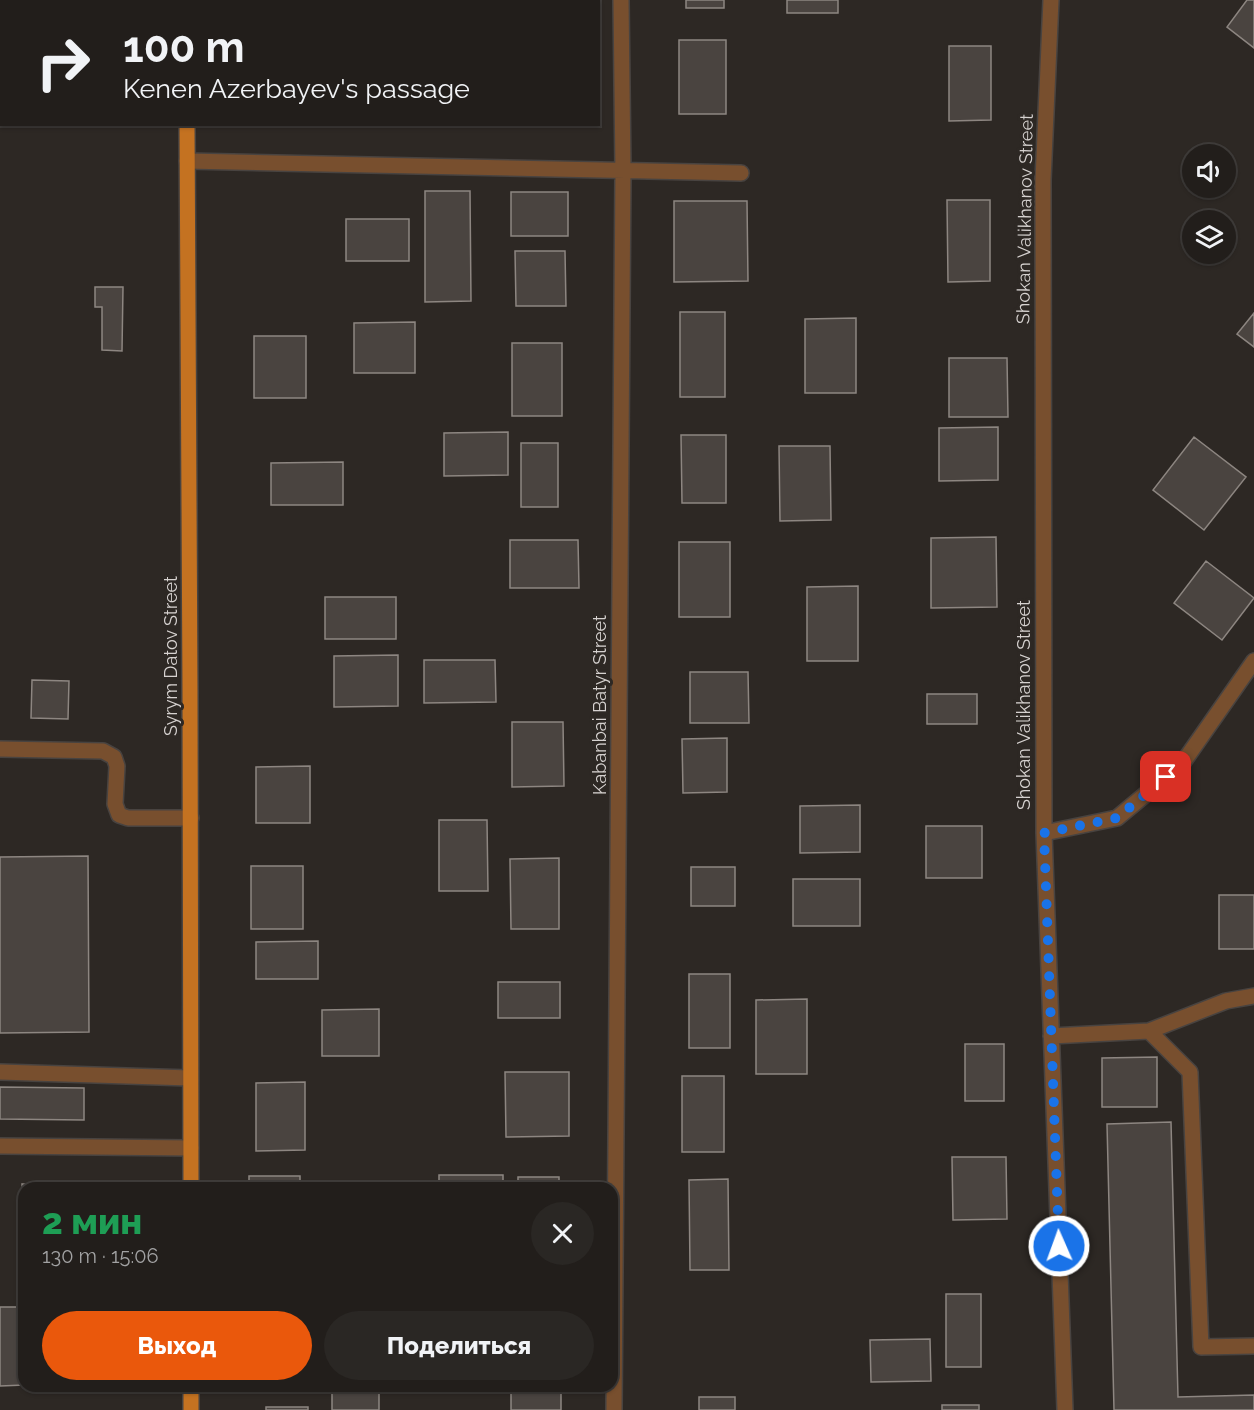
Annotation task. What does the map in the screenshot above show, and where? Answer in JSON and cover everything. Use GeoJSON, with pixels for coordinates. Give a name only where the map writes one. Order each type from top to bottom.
{"type":"FeatureCollection","features":[{"type":"Feature","properties":{"kind":"main road","name":"Syrym Datov Street"},"geometry":{"type":"LineString","coordinates":[[187,126],[191,1182]]}},
{"type":"Feature","properties":{"kind":"main road"},"geometry":{"type":"LineString","coordinates":[[191,1392],[191,1410]]}},
{"type":"Feature","properties":{"kind":"street","name":"Kabanbai Batyr Street"},"geometry":{"type":"LineString","coordinates":[[616,1182],[623,171],[621,0]]}},
{"type":"Feature","properties":{"kind":"street","name":"Shokan Valikhanov Street"},"geometry":{"type":"LineString","coordinates":[[1051,0],[1043,180],[1044,833],[1065,1410]]}},
{"type":"Feature","properties":{"kind":"street"},"geometry":{"type":"LineString","coordinates":[[187,161],[741,173]]}},
{"type":"Feature","properties":{"kind":"street"},"geometry":{"type":"LineString","coordinates":[[1044,833],[1117,818],[1182,764],[1254,661]]}},
{"type":"Feature","properties":{"kind":"street"},"geometry":{"type":"LineString","coordinates":[[0,749],[103,751],[114,757],[117,766],[114,804],[119,814],[128,818],[191,818]]}},
{"type":"Feature","properties":{"kind":"street"},"geometry":{"type":"LineString","coordinates":[[1051,1036],[1149,1031],[1226,1001],[1254,996]]}},
{"type":"Feature","properties":{"kind":"street"},"geometry":{"type":"LineString","coordinates":[[1149,1031],[1190,1072],[1202,1347],[1254,1346]]}},
{"type":"Feature","properties":{"kind":"street"},"geometry":{"type":"LineString","coordinates":[[0,1072],[190,1078]]}},
{"type":"Feature","properties":{"kind":"street"},"geometry":{"type":"LineString","coordinates":[[0,1146],[191,1148]]}},
{"type":"Feature","properties":{"kind":"street","name":"Kabanbai Batyr Street"},"geometry":{"type":"LineString","coordinates":[[614,1392],[614,1410]]}},
{"type":"Feature","properties":{"kind":"building"},"geometry":{"type":"Polygon","coordinates":[[[686,0],[724,0],[724,8],[686,8],[686,0]]]}},
{"type":"Feature","properties":{"kind":"building"},"geometry":{"type":"Polygon","coordinates":[[[787,0],[838,0],[838,13],[787,13],[787,0]]]}},
{"type":"Feature","properties":{"kind":"building"},"geometry":{"type":"Polygon","coordinates":[[[1247,0],[1254,0],[1254,48],[1227,27],[1247,0]]]}},
{"type":"Feature","properties":{"kind":"building"},"geometry":{"type":"Polygon","coordinates":[[[679,40],[726,40],[726,114],[679,114],[679,40]]]}},
{"type":"Feature","properties":{"kind":"building"},"geometry":{"type":"Polygon","coordinates":[[[949,46],[991,46],[991,120],[949,121],[949,46]]]}},
{"type":"Feature","properties":{"kind":"building"},"geometry":{"type":"Polygon","coordinates":[[[425,191],[470,191],[471,301],[425,302],[425,191]]]}},
{"type":"Feature","properties":{"kind":"building"},"geometry":{"type":"Polygon","coordinates":[[[511,192],[568,192],[568,236],[511,236],[511,192]]]}},
{"type":"Feature","properties":{"kind":"building"},"geometry":{"type":"Polygon","coordinates":[[[947,200],[990,200],[990,281],[948,282],[947,200]]]}},
{"type":"Feature","properties":{"kind":"building"},"geometry":{"type":"Polygon","coordinates":[[[674,201],[747,201],[748,281],[674,282],[674,201]]]}},
{"type":"Feature","properties":{"kind":"building"},"geometry":{"type":"Polygon","coordinates":[[[346,219],[409,219],[409,261],[346,261],[346,219]]]}},
{"type":"Feature","properties":{"kind":"building"},"geometry":{"type":"Polygon","coordinates":[[[515,251],[565,251],[566,306],[516,306],[515,251]]]}},
{"type":"Feature","properties":{"kind":"building"},"geometry":{"type":"Polygon","coordinates":[[[95,287],[123,287],[122,351],[102,350],[102,307],[95,307],[95,287]]]}},
{"type":"Feature","properties":{"kind":"building"},"geometry":{"type":"Polygon","coordinates":[[[680,312],[725,312],[725,397],[680,397],[680,312]]]}},
{"type":"Feature","properties":{"kind":"building"},"geometry":{"type":"Polygon","coordinates":[[[1254,313],[1254,347],[1237,334],[1254,313]]]}},
{"type":"Feature","properties":{"kind":"building"},"geometry":{"type":"Polygon","coordinates":[[[856,318],[856,393],[805,393],[805,319],[856,318]]]}},
{"type":"Feature","properties":{"kind":"building"},"geometry":{"type":"Polygon","coordinates":[[[415,322],[415,373],[354,373],[354,323],[415,322]]]}},
{"type":"Feature","properties":{"kind":"building"},"geometry":{"type":"Polygon","coordinates":[[[254,336],[306,336],[306,398],[254,398],[254,336]]]}},
{"type":"Feature","properties":{"kind":"building"},"geometry":{"type":"Polygon","coordinates":[[[512,343],[562,343],[562,416],[512,416],[512,343]]]}},
{"type":"Feature","properties":{"kind":"building"},"geometry":{"type":"Polygon","coordinates":[[[949,358],[1007,358],[1008,417],[949,417],[949,358]]]}},
{"type":"Feature","properties":{"kind":"building"},"geometry":{"type":"Polygon","coordinates":[[[998,427],[998,480],[939,481],[939,428],[998,427]]]}},
{"type":"Feature","properties":{"kind":"building"},"geometry":{"type":"Polygon","coordinates":[[[508,432],[508,475],[444,476],[444,433],[508,432]]]}},
{"type":"Feature","properties":{"kind":"building"},"geometry":{"type":"Polygon","coordinates":[[[681,435],[726,435],[726,503],[682,503],[681,435]]]}},
{"type":"Feature","properties":{"kind":"building"},"geometry":{"type":"Polygon","coordinates":[[[1194,437],[1246,477],[1204,530],[1153,490],[1194,437]]]}},
{"type":"Feature","properties":{"kind":"building"},"geometry":{"type":"Polygon","coordinates":[[[521,443],[558,443],[558,507],[521,507],[521,443]]]}},
{"type":"Feature","properties":{"kind":"building"},"geometry":{"type":"Polygon","coordinates":[[[779,446],[830,446],[831,520],[780,521],[779,446]]]}},
{"type":"Feature","properties":{"kind":"building"},"geometry":{"type":"Polygon","coordinates":[[[343,462],[343,505],[271,505],[271,463],[343,462]]]}},
{"type":"Feature","properties":{"kind":"building"},"geometry":{"type":"Polygon","coordinates":[[[996,537],[997,607],[931,608],[931,538],[996,537]]]}},
{"type":"Feature","properties":{"kind":"building"},"geometry":{"type":"Polygon","coordinates":[[[510,540],[578,540],[579,588],[510,588],[510,540]]]}},
{"type":"Feature","properties":{"kind":"building"},"geometry":{"type":"Polygon","coordinates":[[[679,542],[730,542],[730,617],[679,617],[679,542]]]}},
{"type":"Feature","properties":{"kind":"building"},"geometry":{"type":"Polygon","coordinates":[[[1206,561],[1254,598],[1222,640],[1174,603],[1206,561]]]}},
{"type":"Feature","properties":{"kind":"building"},"geometry":{"type":"Polygon","coordinates":[[[858,586],[858,661],[807,661],[807,587],[858,586]]]}},
{"type":"Feature","properties":{"kind":"building"},"geometry":{"type":"Polygon","coordinates":[[[325,597],[396,597],[396,639],[325,639],[325,597]]]}},
{"type":"Feature","properties":{"kind":"building"},"geometry":{"type":"Polygon","coordinates":[[[398,655],[398,706],[334,707],[334,656],[398,655]]]}},
{"type":"Feature","properties":{"kind":"building"},"geometry":{"type":"Polygon","coordinates":[[[424,660],[495,660],[496,702],[424,703],[424,660]]]}},
{"type":"Feature","properties":{"kind":"building"},"geometry":{"type":"Polygon","coordinates":[[[690,672],[748,672],[749,723],[690,723],[690,672]]]}},
{"type":"Feature","properties":{"kind":"building"},"geometry":{"type":"Polygon","coordinates":[[[32,680],[69,681],[68,719],[31,718],[32,680]]]}},
{"type":"Feature","properties":{"kind":"building"},"geometry":{"type":"Polygon","coordinates":[[[927,694],[977,694],[977,724],[927,724],[927,694]]]}},
{"type":"Feature","properties":{"kind":"building"},"geometry":{"type":"Polygon","coordinates":[[[512,722],[563,722],[564,786],[512,787],[512,722]]]}},
{"type":"Feature","properties":{"kind":"building"},"geometry":{"type":"Polygon","coordinates":[[[727,738],[727,792],[683,793],[682,739],[727,738]]]}},
{"type":"Feature","properties":{"kind":"building"},"geometry":{"type":"Polygon","coordinates":[[[310,766],[310,823],[256,823],[256,767],[310,766]]]}},
{"type":"Feature","properties":{"kind":"building"},"geometry":{"type":"Polygon","coordinates":[[[860,805],[860,852],[800,853],[800,806],[860,805]]]}},
{"type":"Feature","properties":{"kind":"building"},"geometry":{"type":"Polygon","coordinates":[[[439,820],[487,820],[488,891],[439,891],[439,820]]]}},
{"type":"Feature","properties":{"kind":"building"},"geometry":{"type":"Polygon","coordinates":[[[926,826],[982,826],[982,878],[926,878],[926,826]]]}},
{"type":"Feature","properties":{"kind":"building"},"geometry":{"type":"Polygon","coordinates":[[[88,856],[89,1032],[0,1033],[0,857],[88,856]]]}},
{"type":"Feature","properties":{"kind":"building"},"geometry":{"type":"Polygon","coordinates":[[[559,858],[559,929],[511,929],[510,859],[559,858]]]}},
{"type":"Feature","properties":{"kind":"building"},"geometry":{"type":"Polygon","coordinates":[[[251,866],[303,866],[303,929],[251,929],[251,866]]]}},
{"type":"Feature","properties":{"kind":"building"},"geometry":{"type":"Polygon","coordinates":[[[691,867],[735,867],[735,906],[691,906],[691,867]]]}},
{"type":"Feature","properties":{"kind":"building"},"geometry":{"type":"Polygon","coordinates":[[[793,879],[860,879],[860,926],[793,926],[793,879]]]}},
{"type":"Feature","properties":{"kind":"building"},"geometry":{"type":"Polygon","coordinates":[[[1219,895],[1254,895],[1254,949],[1219,949],[1219,895]]]}},
{"type":"Feature","properties":{"kind":"building"},"geometry":{"type":"Polygon","coordinates":[[[318,941],[318,979],[256,979],[256,942],[318,941]]]}},
{"type":"Feature","properties":{"kind":"building"},"geometry":{"type":"Polygon","coordinates":[[[689,974],[730,974],[730,1048],[689,1048],[689,974]]]}},
{"type":"Feature","properties":{"kind":"building"},"geometry":{"type":"Polygon","coordinates":[[[498,982],[560,982],[560,1018],[498,1018],[498,982]]]}},
{"type":"Feature","properties":{"kind":"building"},"geometry":{"type":"Polygon","coordinates":[[[807,999],[807,1074],[756,1074],[756,1000],[807,999]]]}},
{"type":"Feature","properties":{"kind":"building"},"geometry":{"type":"Polygon","coordinates":[[[379,1009],[379,1056],[322,1056],[322,1010],[379,1009]]]}},
{"type":"Feature","properties":{"kind":"building"},"geometry":{"type":"Polygon","coordinates":[[[965,1044],[1004,1044],[1004,1101],[965,1101],[965,1044]]]}},
{"type":"Feature","properties":{"kind":"building"},"geometry":{"type":"Polygon","coordinates":[[[1157,1057],[1157,1107],[1102,1107],[1102,1058],[1157,1057]]]}},
{"type":"Feature","properties":{"kind":"building"},"geometry":{"type":"Polygon","coordinates":[[[505,1072],[569,1072],[569,1136],[506,1137],[505,1072]]]}},
{"type":"Feature","properties":{"kind":"building"},"geometry":{"type":"Polygon","coordinates":[[[682,1076],[724,1076],[724,1152],[682,1152],[682,1076]]]}},
{"type":"Feature","properties":{"kind":"building"},"geometry":{"type":"Polygon","coordinates":[[[305,1082],[305,1150],[256,1151],[256,1083],[305,1082]]]}},
{"type":"Feature","properties":{"kind":"building"},"geometry":{"type":"Polygon","coordinates":[[[0,1087],[84,1088],[84,1120],[0,1119],[0,1087]]]}},
{"type":"Feature","properties":{"kind":"building"},"geometry":{"type":"Polygon","coordinates":[[[1171,1122],[1178,1397],[1254,1395],[1254,1410],[1114,1410],[1107,1124],[1171,1122]]]}},
{"type":"Feature","properties":{"kind":"building"},"geometry":{"type":"Polygon","coordinates":[[[952,1157],[1006,1157],[1007,1219],[953,1220],[952,1157]]]}},
{"type":"Feature","properties":{"kind":"building"},"geometry":{"type":"Polygon","coordinates":[[[439,1175],[503,1175],[503,1182],[439,1182],[439,1175]]]}},
{"type":"Feature","properties":{"kind":"building"},"geometry":{"type":"Polygon","coordinates":[[[249,1176],[300,1176],[300,1182],[249,1182],[249,1176]]]}},
{"type":"Feature","properties":{"kind":"building"},"geometry":{"type":"Polygon","coordinates":[[[518,1177],[559,1177],[559,1182],[518,1182],[518,1177]]]}},
{"type":"Feature","properties":{"kind":"building"},"geometry":{"type":"Polygon","coordinates":[[[728,1179],[729,1270],[690,1270],[689,1180],[728,1179]]]}},
{"type":"Feature","properties":{"kind":"building"},"geometry":{"type":"Polygon","coordinates":[[[946,1294],[981,1294],[981,1367],[946,1367],[946,1294]]]}},
{"type":"Feature","properties":{"kind":"building"},"geometry":{"type":"Polygon","coordinates":[[[0,1307],[18,1307],[18,1385],[0,1386],[0,1307]]]}},
{"type":"Feature","properties":{"kind":"building"},"geometry":{"type":"Polygon","coordinates":[[[930,1339],[931,1381],[871,1382],[870,1340],[930,1339]]]}},
{"type":"Feature","properties":{"kind":"building"},"geometry":{"type":"Polygon","coordinates":[[[332,1392],[379,1392],[379,1410],[332,1410],[332,1392]]]}},
{"type":"Feature","properties":{"kind":"building"},"geometry":{"type":"Polygon","coordinates":[[[511,1392],[561,1392],[561,1410],[511,1410],[511,1392]]]}},
{"type":"Feature","properties":{"kind":"building"},"geometry":{"type":"Polygon","coordinates":[[[699,1397],[735,1397],[735,1410],[699,1410],[699,1397]]]}},
{"type":"Feature","properties":{"kind":"building"},"geometry":{"type":"Polygon","coordinates":[[[942,1405],[979,1405],[979,1410],[942,1410],[942,1405]]]}},
{"type":"Feature","properties":{"kind":"building"},"geometry":{"type":"Polygon","coordinates":[[[266,1407],[308,1407],[308,1410],[266,1410],[266,1407]]]}},
{"type":"Feature","properties":{"kind":"route"},"geometry":{"type":"LineString","coordinates":[[1059,1246],[1044,833],[1117,818],[1166,777]]}}]}
